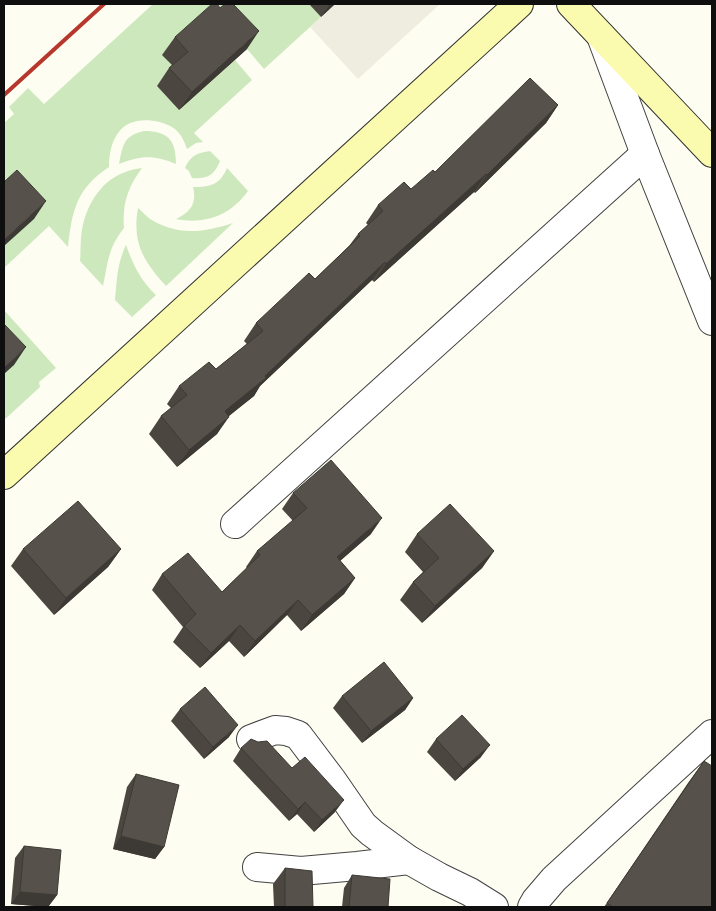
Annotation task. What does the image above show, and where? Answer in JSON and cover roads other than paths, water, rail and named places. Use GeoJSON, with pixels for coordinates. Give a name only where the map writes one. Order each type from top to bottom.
{"type":"FeatureCollection","features":[{"type":"Feature","properties":{"kind":"main road"},"geometry":{"type":"LineString","coordinates":[[4,475],[519,4]]}},
{"type":"Feature","properties":{"kind":"main road"},"geometry":{"type":"LineString","coordinates":[[571,4],[712,153]]}},
{"type":"Feature","properties":{"kind":"street"},"geometry":{"type":"LineString","coordinates":[[601,36],[645,154],[712,321]]}},
{"type":"Feature","properties":{"kind":"street"},"geometry":{"type":"LineString","coordinates":[[235,524],[645,154]]}},
{"type":"Feature","properties":{"kind":"street"},"geometry":{"type":"LineString","coordinates":[[252,739],[275,730],[286,731],[298,736],[332,780],[363,825],[409,860],[470,892],[494,907]]}},
{"type":"Feature","properties":{"kind":"street"},"geometry":{"type":"LineString","coordinates":[[532,907],[554,879],[712,734]]}},
{"type":"Feature","properties":{"kind":"street"},"geometry":{"type":"LineString","coordinates":[[256,867],[301,872],[409,860]]}},
{"type":"Feature","properties":{"kind":"railway"},"geometry":{"type":"LineString","coordinates":[[4,95],[104,4]]}}]}
